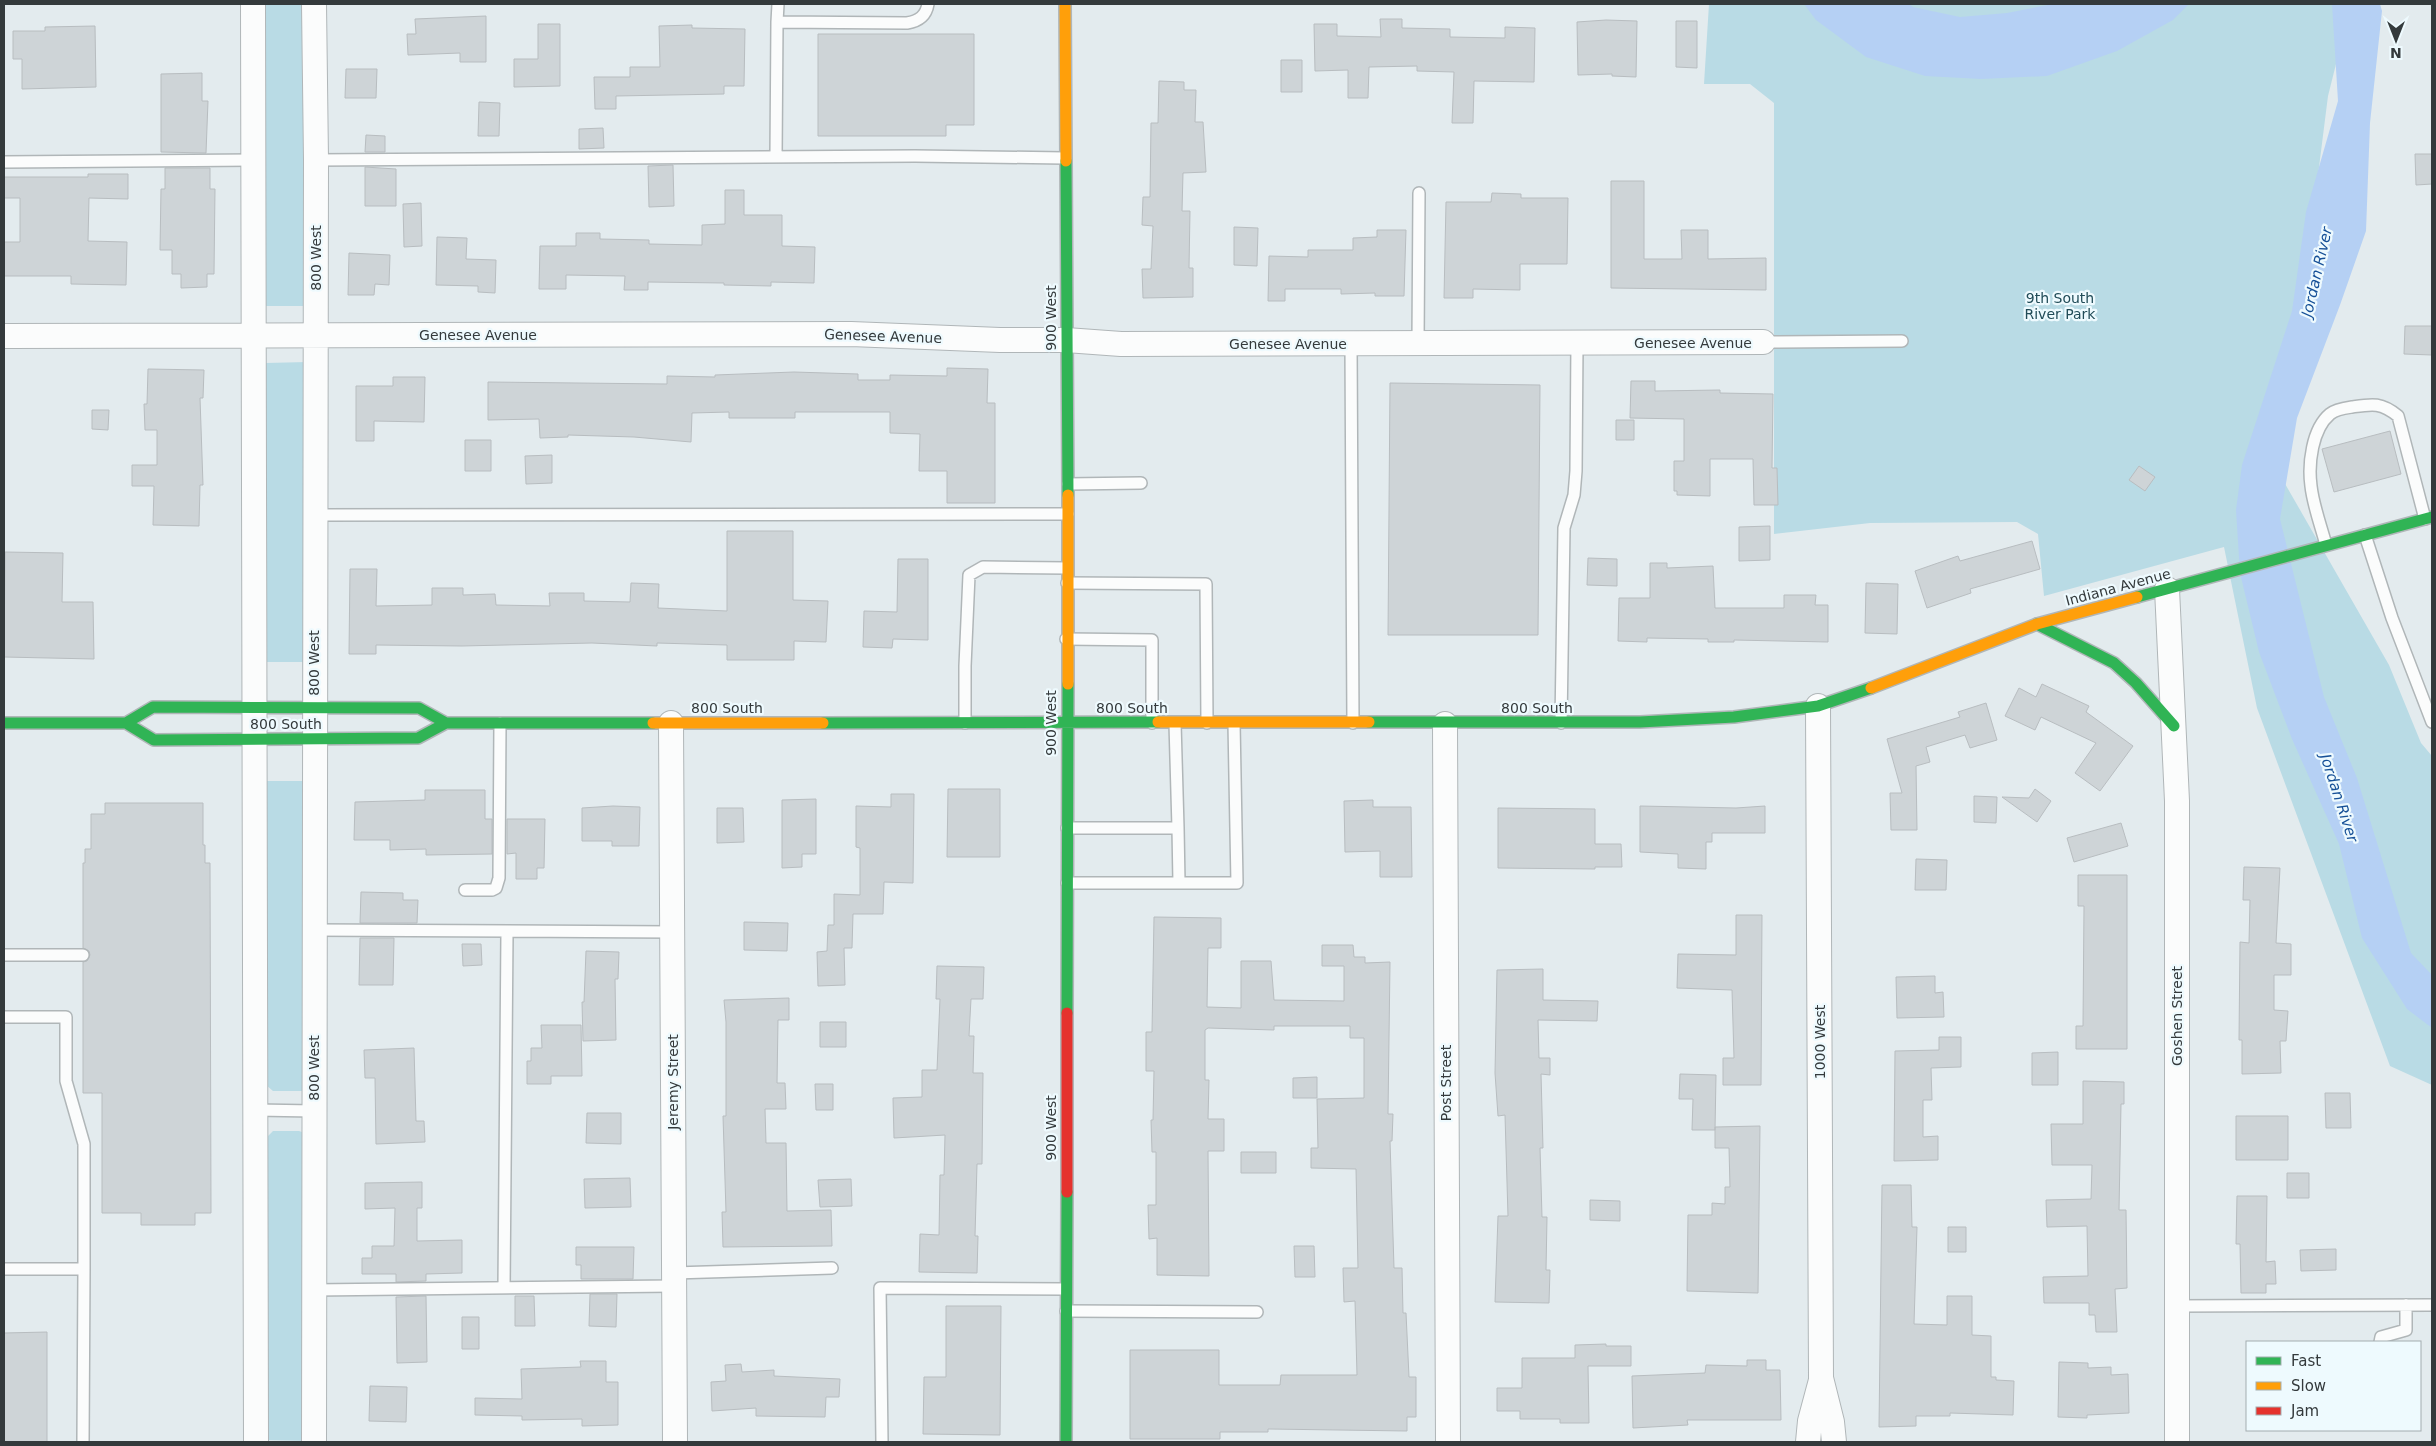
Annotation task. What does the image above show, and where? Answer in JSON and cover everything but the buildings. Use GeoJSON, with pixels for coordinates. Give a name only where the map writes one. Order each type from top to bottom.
{"type":"FeatureCollection","features":[{"type":"Feature","properties":{"kind":"street"},"geometry":{"type":"LineString","coordinates":[[253,4],[256,707],[256,1442]]}},
{"type":"Feature","properties":{"kind":"street","name":"800 West"},"geometry":{"type":"LineString","coordinates":[[314,4],[316,160],[314,1442]]}},
{"type":"Feature","properties":{"kind":"street","name":"900 West"},"geometry":{"type":"LineString","coordinates":[[1065,4],[1064,158],[1068,484],[1065,883],[1066,1442]]}},
{"type":"Feature","properties":{"kind":"street","name":"Genesee Avenue"},"geometry":{"type":"LineString","coordinates":[[4,336],[852,334],[1000,340],[1066,340],[1121,344],[1762,342]]}},
{"type":"Feature","properties":{"kind":"street","name":"Indiana Avenue"},"geometry":{"type":"LineString","coordinates":[[1818,706],[1847,697],[2037,624],[2301,551],[2429,518]]}},
{"type":"Feature","properties":{"kind":"street","name":"Goshen Street"},"geometry":{"type":"LineString","coordinates":[[2167,589],[2177,801],[2177,1442]]}},
{"type":"Feature","properties":{"kind":"street"},"geometry":{"type":"LineString","coordinates":[[2037,624],[2114,663],[2136,682],[2174,726]]}},
{"type":"Feature","properties":{"kind":"street","name":"800 South"},"geometry":{"type":"LineString","coordinates":[[446,723],[419,708],[153,707],[126,723],[154,740],[418,738],[446,723],[1561,723],[1640,722],[1734,717],[1818,706]]}},
{"type":"Feature","properties":{"kind":"street","name":"1000 West"},"geometry":{"type":"LineString","coordinates":[[1818,706],[1821,1378],[1832,1422],[1834,1442]]}},
{"type":"Feature","properties":{"kind":"street"},"geometry":{"type":"LineString","coordinates":[[4,723],[126,723]]}},
{"type":"Feature","properties":{"kind":"street","name":"Jeremy Street"},"geometry":{"type":"LineString","coordinates":[[671,723],[675,1442]]}},
{"type":"Feature","properties":{"kind":"street","name":"Post Street"},"geometry":{"type":"LineString","coordinates":[[1445,724],[1448,1442]]}},
{"type":"Feature","properties":{"kind":"street","name":"1000 West"},"geometry":{"type":"LineString","coordinates":[[1808,1442],[1810,1421],[1821,1378]]}},
{"type":"Feature","properties":{"kind":"lane"},"geometry":{"type":"LineString","coordinates":[[776,157],[778,4]]}},
{"type":"Feature","properties":{"kind":"lane"},"geometry":{"type":"LineString","coordinates":[[777,22],[907,23],[920,18],[926,12],[928,4]]}},
{"type":"Feature","properties":{"kind":"lane"},"geometry":{"type":"LineString","coordinates":[[316,160],[776,157],[1064,158]]}},
{"type":"Feature","properties":{"kind":"lane"},"geometry":{"type":"LineString","coordinates":[[4,162],[254,160]]}},
{"type":"Feature","properties":{"kind":"lane"},"geometry":{"type":"LineString","coordinates":[[1418,343],[1419,193]]}},
{"type":"Feature","properties":{"kind":"lane"},"geometry":{"type":"LineString","coordinates":[[1762,342],[1902,340]]}},
{"type":"Feature","properties":{"kind":"lane"},"geometry":{"type":"LineString","coordinates":[[1561,723],[1564,528],[1574,495],[1576,471],[1577,343]]}},
{"type":"Feature","properties":{"kind":"lane"},"geometry":{"type":"LineString","coordinates":[[1351,344],[1353,723]]}},
{"type":"Feature","properties":{"kind":"lane"},"geometry":{"type":"LineString","coordinates":[[2326,545],[2310,485],[2310,465],[2313,444],[2320,429],[2330,414],[2342,409],[2374,404],[2389,409],[2398,416],[2429,518]]}},
{"type":"Feature","properties":{"kind":"lane"},"geometry":{"type":"LineString","coordinates":[[1068,484],[1141,483]]}},
{"type":"Feature","properties":{"kind":"lane"},"geometry":{"type":"LineString","coordinates":[[316,515],[1068,514]]}},
{"type":"Feature","properties":{"kind":"lane"},"geometry":{"type":"LineString","coordinates":[[2365,535],[2392,618],[2432,722]]}},
{"type":"Feature","properties":{"kind":"lane"},"geometry":{"type":"LineString","coordinates":[[965,723],[965,666],[969,575],[983,567],[1067,568]]}},
{"type":"Feature","properties":{"kind":"lane"},"geometry":{"type":"LineString","coordinates":[[1067,583],[1206,584],[1207,723]]}},
{"type":"Feature","properties":{"kind":"lane"},"geometry":{"type":"LineString","coordinates":[[1066,639],[1152,640],[1152,723]]}},
{"type":"Feature","properties":{"kind":"lane"},"geometry":{"type":"LineString","coordinates":[[466,890],[492,890],[496,888],[499,878],[500,723]]}},
{"type":"Feature","properties":{"kind":"lane"},"geometry":{"type":"LineString","coordinates":[[1175,723],[1179,883]]}},
{"type":"Feature","properties":{"kind":"lane"},"geometry":{"type":"LineString","coordinates":[[1065,883],[1238,883],[1234,723]]}},
{"type":"Feature","properties":{"kind":"lane"},"geometry":{"type":"LineString","coordinates":[[1066,828],[1178,828]]}},
{"type":"Feature","properties":{"kind":"lane"},"geometry":{"type":"LineString","coordinates":[[314,930],[508,933],[672,932]]}},
{"type":"Feature","properties":{"kind":"lane"},"geometry":{"type":"LineString","coordinates":[[504,1288],[508,933]]}},
{"type":"Feature","properties":{"kind":"lane"},"geometry":{"type":"LineString","coordinates":[[4,955],[83,955]]}},
{"type":"Feature","properties":{"kind":"lane"},"geometry":{"type":"LineString","coordinates":[[4,1017],[66,1017],[66,1081],[84,1144],[83,1442]]}},
{"type":"Feature","properties":{"kind":"lane"},"geometry":{"type":"LineString","coordinates":[[256,1110],[314,1111]]}},
{"type":"Feature","properties":{"kind":"lane"},"geometry":{"type":"LineString","coordinates":[[314,1290],[504,1288],[674,1280],[832,1268]]}},
{"type":"Feature","properties":{"kind":"lane"},"geometry":{"type":"LineString","coordinates":[[4,1269],[84,1269]]}},
{"type":"Feature","properties":{"kind":"lane"},"geometry":{"type":"LineString","coordinates":[[882,1442],[880,1288],[1066,1289]]}},
{"type":"Feature","properties":{"kind":"lane"},"geometry":{"type":"LineString","coordinates":[[2380,1341],[2380,1337],[2406,1330],[2406,1305]]}},
{"type":"Feature","properties":{"kind":"lane"},"geometry":{"type":"LineString","coordinates":[[2177,1306],[2432,1305]]}},
{"type":"Feature","properties":{"kind":"lane"},"geometry":{"type":"LineString","coordinates":[[1066,1311],[1257,1312]]}},
{"type":"Feature","properties":{"kind":"green space"},"geometry":{"type":"Polygon","coordinates":[[[265,4],[307,4],[308,306],[265,306],[265,4]]]}},
{"type":"Feature","properties":{"kind":"green space","name":"9th South River Park"},"geometry":{"type":"Polygon","coordinates":[[[1709,4],[2351,4],[2328,96],[2280,475],[2389,665],[2421,743],[2432,756],[2432,1085],[2390,1066],[2257,708],[2224,547],[2044,596],[2038,534],[2017,522],[1870,523],[1774,534],[1774,103],[1750,84],[1704,84],[1709,4]]]}},
{"type":"Feature","properties":{"kind":"green space"},"geometry":{"type":"Polygon","coordinates":[[[308,362],[308,662],[266,662],[265,363],[308,362]]]}},
{"type":"Feature","properties":{"kind":"green space"},"geometry":{"type":"Polygon","coordinates":[[[265,781],[308,781],[305,1089],[302,1091],[273,1091],[266,1085],[265,781]]]}},
{"type":"Feature","properties":{"kind":"green space"},"geometry":{"type":"Polygon","coordinates":[[[273,1131],[299,1131],[305,1133],[309,1441],[265,1440],[266,1138],[273,1131]]]}},
{"type":"Feature","properties":{"kind":"water"},"geometry":{"type":"Polygon","coordinates":[[[1804,4],[1909,4],[1913,7],[1960,17],[2007,13],[2053,4],[2189,4],[2173,20],[2117,51],[2047,76],[1981,79],[1925,76],[1866,57],[1816,20],[1804,4]]]}},
{"type":"Feature","properties":{"kind":"water","name":"Jordan River"},"geometry":{"type":"Polygon","coordinates":[[[2332,4],[2380,4],[2382,11],[2370,123],[2366,231],[2297,418],[2280,519],[2324,697],[2357,778],[2411,953],[2432,975],[2432,1028],[2407,1009],[2362,938],[2339,844],[2292,739],[2259,652],[2240,573],[2236,510],[2242,465],[2292,311],[2306,212],[2338,101],[2332,4]]]}},
{"type":"Feature","properties":{"kind":"traffic: fast"},"geometry":{"type":"LineString","coordinates":[[1066,161],[1068,495]]}},
{"type":"Feature","properties":{"kind":"traffic: fast"},"geometry":{"type":"LineString","coordinates":[[2137,597],[2432,517]]}},
{"type":"Feature","properties":{"kind":"traffic: fast"},"geometry":{"type":"LineString","coordinates":[[2037,624],[2114,663],[2136,683],[2174,726]]}},
{"type":"Feature","properties":{"kind":"traffic: fast"},"geometry":{"type":"LineString","coordinates":[[1067,1013],[1068,684]]}},
{"type":"Feature","properties":{"kind":"traffic: fast"},"geometry":{"type":"LineString","coordinates":[[1369,722],[1640,722],[1734,717],[1818,706],[1871,688]]}},
{"type":"Feature","properties":{"kind":"traffic: fast"},"geometry":{"type":"LineString","coordinates":[[126,723],[153,707],[419,708],[446,723]]}},
{"type":"Feature","properties":{"kind":"traffic: fast"},"geometry":{"type":"LineString","coordinates":[[823,723],[1158,722]]}},
{"type":"Feature","properties":{"kind":"traffic: fast"},"geometry":{"type":"LineString","coordinates":[[4,723],[126,723],[154,740],[418,738],[446,723],[653,723]]}},
{"type":"Feature","properties":{"kind":"traffic: fast"},"geometry":{"type":"LineString","coordinates":[[1066,1442],[1067,1192]]}},
{"type":"Feature","properties":{"kind":"traffic: slow"},"geometry":{"type":"LineString","coordinates":[[1065,4],[1066,161]]}},
{"type":"Feature","properties":{"kind":"traffic: slow"},"geometry":{"type":"LineString","coordinates":[[1068,495],[1068,684]]}},
{"type":"Feature","properties":{"kind":"traffic: slow"},"geometry":{"type":"LineString","coordinates":[[1871,688],[2037,624],[2137,597]]}},
{"type":"Feature","properties":{"kind":"traffic: slow"},"geometry":{"type":"LineString","coordinates":[[1158,722],[1369,722]]}},
{"type":"Feature","properties":{"kind":"traffic: slow"},"geometry":{"type":"LineString","coordinates":[[653,723],[823,723]]}},
{"type":"Feature","properties":{"kind":"traffic: jam"},"geometry":{"type":"LineString","coordinates":[[1067,1013],[1067,1192]]}}]}
